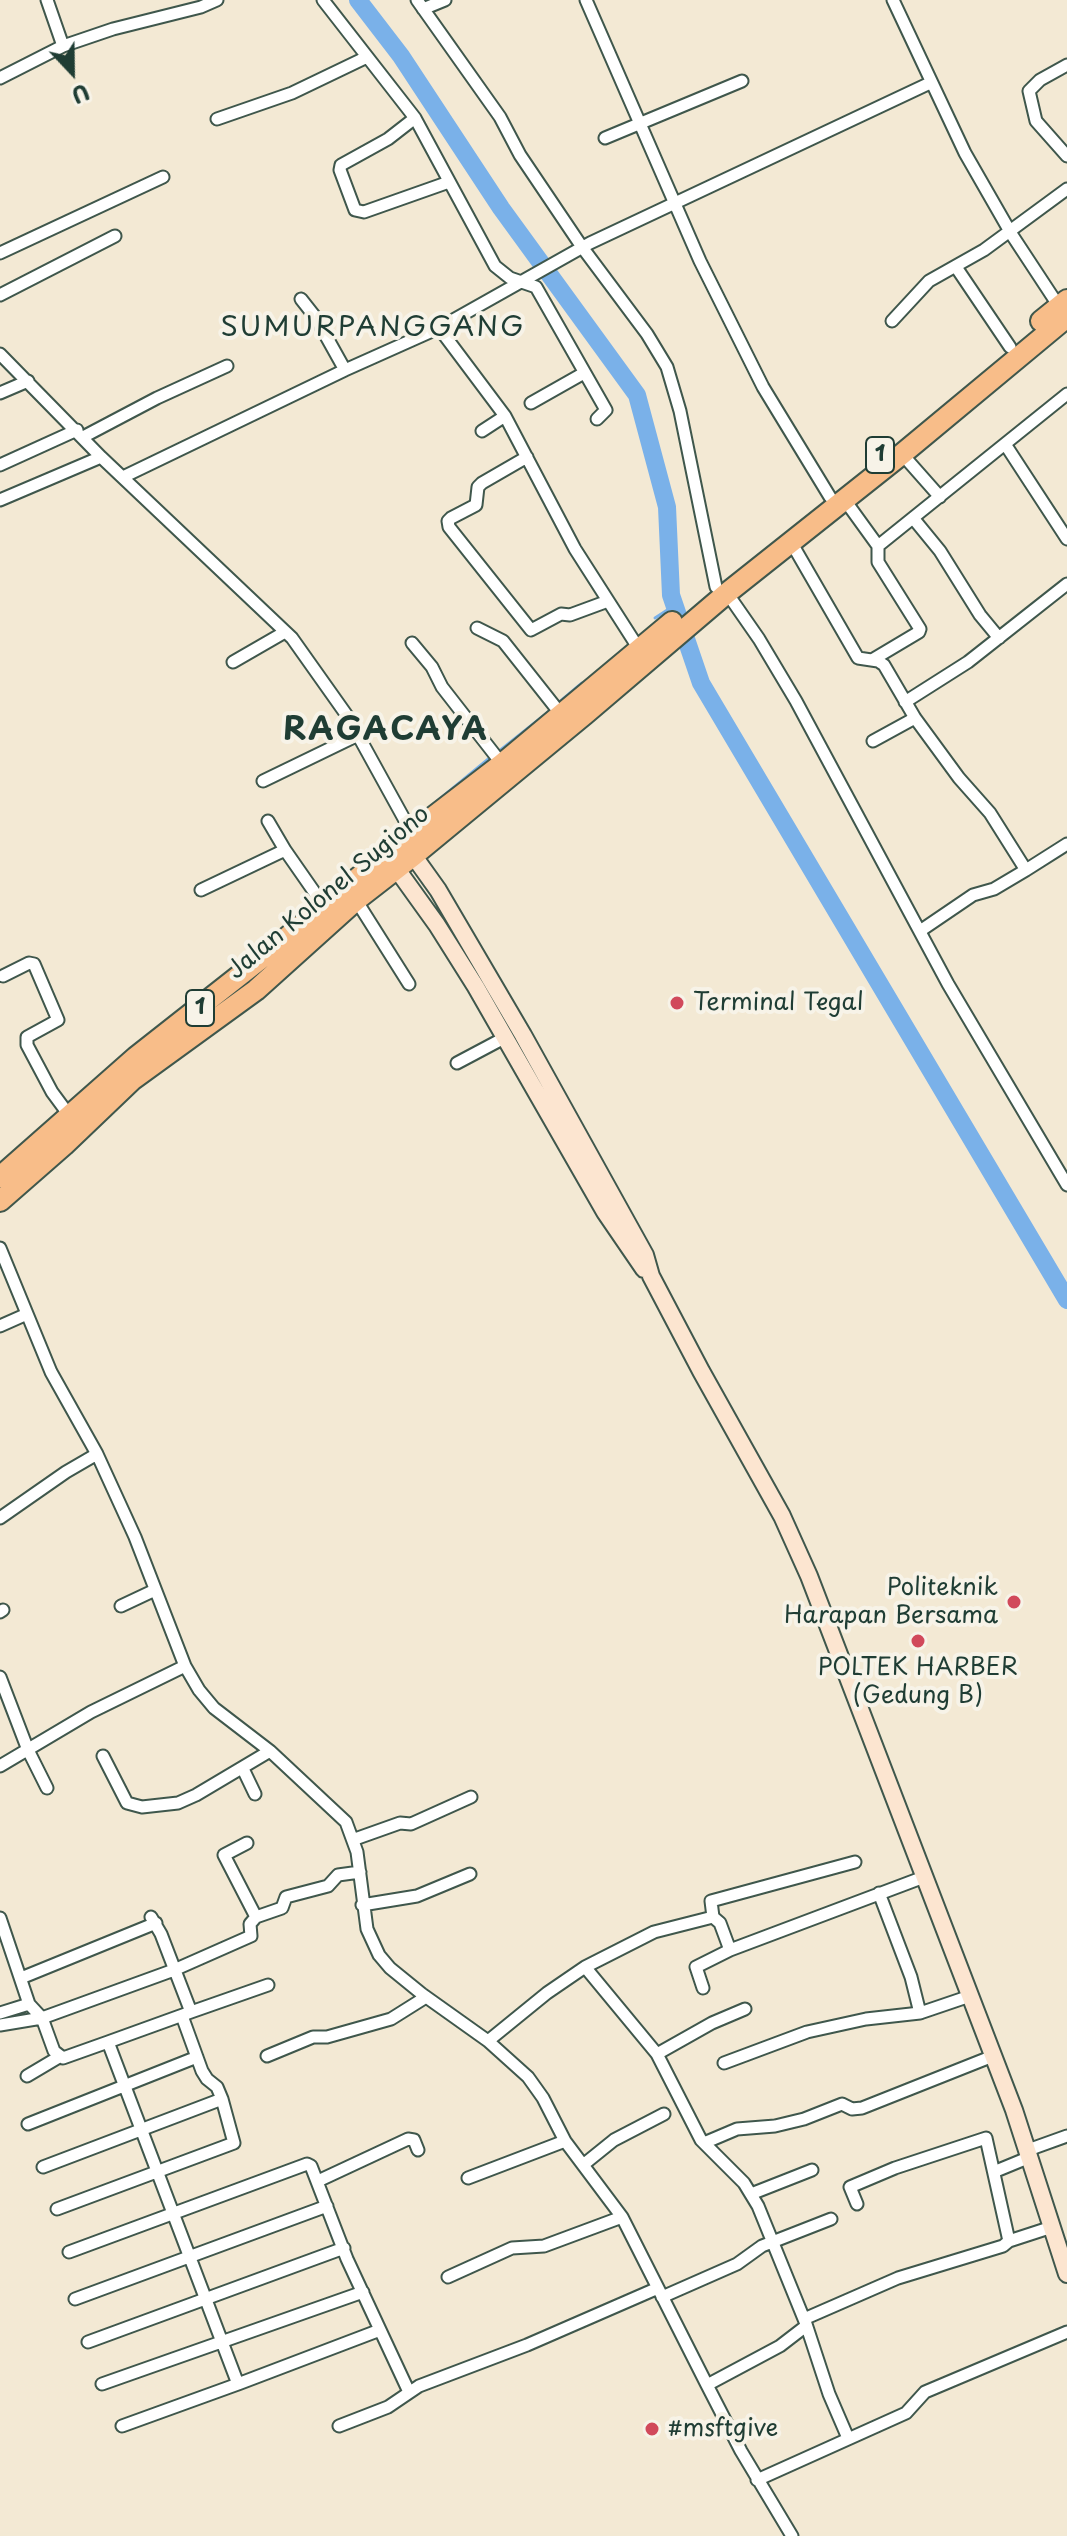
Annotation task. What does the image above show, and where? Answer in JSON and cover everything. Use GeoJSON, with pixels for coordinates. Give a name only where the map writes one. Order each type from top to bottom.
{"type":"FeatureCollection","features":[{"type":"Feature","properties":{"kind":"highway","name":"1"},"geometry":{"type":"LineString","coordinates":[[721,590],[791,542],[1010,347],[1065,312]]}},
{"type":"Feature","properties":{"kind":"highway","name":"1"},"geometry":{"type":"LineString","coordinates":[[649,647],[837,498],[902,454],[1065,312]]}},
{"type":"Feature","properties":{"kind":"highway","name":"Jalan Kolonel Sugiono"},"geometry":{"type":"LineString","coordinates":[[411,838],[555,707],[649,647]]}},
{"type":"Feature","properties":{"kind":"highway","name":"Jalan Kolonel Sugiono"},"geometry":{"type":"LineString","coordinates":[[411,838],[649,647]]}},
{"type":"Feature","properties":{"kind":"highway","name":"1"},"geometry":{"type":"LineString","coordinates":[[0,1176],[320,900],[392,861],[411,838]]}},
{"type":"Feature","properties":{"kind":"highway","name":"Jalan Kolonel Sugiono"},"geometry":{"type":"LineString","coordinates":[[0,1201],[132,1080],[256,990],[356,900],[392,861]]}},
{"type":"Feature","properties":{"kind":"main road"},"geometry":{"type":"LineString","coordinates":[[411,838],[506,1037],[605,1212],[636,1261],[651,1276]]}},
{"type":"Feature","properties":{"kind":"main road"},"geometry":{"type":"LineString","coordinates":[[392,861],[472,965],[645,1255],[651,1276],[767,1487],[799,1552],[924,1877],[963,1999],[993,2056],[1029,2154],[1067,2274]]}},
{"type":"Feature","properties":{"kind":"street"},"geometry":{"type":"LineString","coordinates":[[47,0],[63,46]]}},
{"type":"Feature","properties":{"kind":"street"},"geometry":{"type":"LineString","coordinates":[[0,78],[63,46],[217,0]]}},
{"type":"Feature","properties":{"kind":"street"},"geometry":{"type":"LineString","coordinates":[[323,0],[415,118],[495,266],[504,274],[536,287],[607,411],[597,419]]}},
{"type":"Feature","properties":{"kind":"street"},"geometry":{"type":"LineString","coordinates":[[445,0],[420,5],[500,117],[578,249],[647,334],[670,373],[721,590],[759,639],[796,701],[920,931],[1067,1185]]}},
{"type":"Feature","properties":{"kind":"street"},"geometry":{"type":"LineString","coordinates":[[586,0],[674,205],[763,387],[837,498],[878,546],[877,560],[920,631],[872,660]]}},
{"type":"Feature","properties":{"kind":"street"},"geometry":{"type":"LineString","coordinates":[[893,0],[965,153],[1011,232],[1065,312]]}},
{"type":"Feature","properties":{"kind":"street"},"geometry":{"type":"LineString","coordinates":[[217,119],[292,93],[367,57]]}},
{"type":"Feature","properties":{"kind":"street"},"geometry":{"type":"LineString","coordinates":[[1067,65],[1040,80],[1029,91],[1036,121],[1067,156]]}},
{"type":"Feature","properties":{"kind":"street"},"geometry":{"type":"LineString","coordinates":[[605,138],[742,81]]}},
{"type":"Feature","properties":{"kind":"street"},"geometry":{"type":"LineString","coordinates":[[123,477],[439,328],[578,249],[930,83]]}},
{"type":"Feature","properties":{"kind":"street"},"geometry":{"type":"LineString","coordinates":[[415,118],[388,139],[341,165],[340,170],[355,210],[364,212],[449,182]]}},
{"type":"Feature","properties":{"kind":"street"},"geometry":{"type":"LineString","coordinates":[[0,253],[163,177]]}},
{"type":"Feature","properties":{"kind":"street"},"geometry":{"type":"LineString","coordinates":[[892,321],[929,281],[1011,232],[1067,189]]}},
{"type":"Feature","properties":{"kind":"street"},"geometry":{"type":"LineString","coordinates":[[0,295],[115,236]]}},
{"type":"Feature","properties":{"kind":"street"},"geometry":{"type":"LineString","coordinates":[[956,267],[1010,347]]}},
{"type":"Feature","properties":{"kind":"street"},"geometry":{"type":"LineString","coordinates":[[301,299],[316,318],[345,370]]}},
{"type":"Feature","properties":{"kind":"street"},"geometry":{"type":"LineString","coordinates":[[439,328],[505,416],[575,549],[608,601],[649,647]]}},
{"type":"Feature","properties":{"kind":"street"},"geometry":{"type":"LineString","coordinates":[[0,354],[101,457],[285,632],[337,700],[411,838]]}},
{"type":"Feature","properties":{"kind":"street"},"geometry":{"type":"LineString","coordinates":[[0,465],[80,433],[227,366]]}},
{"type":"Feature","properties":{"kind":"street"},"geometry":{"type":"LineString","coordinates":[[531,403],[584,373]]}},
{"type":"Feature","properties":{"kind":"street"},"geometry":{"type":"LineString","coordinates":[[0,393],[28,381]]}},
{"type":"Feature","properties":{"kind":"street"},"geometry":{"type":"LineString","coordinates":[[878,546],[1067,394]]}},
{"type":"Feature","properties":{"kind":"street"},"geometry":{"type":"LineString","coordinates":[[482,431],[505,416]]}},
{"type":"Feature","properties":{"kind":"street"},"geometry":{"type":"LineString","coordinates":[[1005,444],[1067,539]]}},
{"type":"Feature","properties":{"kind":"street"},"geometry":{"type":"LineString","coordinates":[[902,454],[940,497]]}},
{"type":"Feature","properties":{"kind":"street"},"geometry":{"type":"LineString","coordinates":[[0,500],[101,457]]}},
{"type":"Feature","properties":{"kind":"street"},"geometry":{"type":"LineString","coordinates":[[527,457],[482,483],[478,487],[476,505],[451,518],[447,524],[531,630],[561,614],[570,615],[608,601]]}},
{"type":"Feature","properties":{"kind":"street"},"geometry":{"type":"LineString","coordinates":[[913,518],[940,551],[980,615],[999,638]]}},
{"type":"Feature","properties":{"kind":"street"},"geometry":{"type":"LineString","coordinates":[[791,542],[852,650],[860,660],[872,660],[884,665],[915,718],[959,778],[990,813],[1026,870]]}},
{"type":"Feature","properties":{"kind":"street"},"geometry":{"type":"LineString","coordinates":[[905,702],[945,678],[1067,585]]}},
{"type":"Feature","properties":{"kind":"street"},"geometry":{"type":"LineString","coordinates":[[477,628],[507,645],[555,707]]}},
{"type":"Feature","properties":{"kind":"street"},"geometry":{"type":"LineString","coordinates":[[233,662],[285,632]]}},
{"type":"Feature","properties":{"kind":"street"},"geometry":{"type":"LineString","coordinates":[[412,643],[499,761]]}},
{"type":"Feature","properties":{"kind":"street"},"geometry":{"type":"LineString","coordinates":[[873,741],[915,718]]}},
{"type":"Feature","properties":{"kind":"street"},"geometry":{"type":"LineString","coordinates":[[263,781],[358,735]]}},
{"type":"Feature","properties":{"kind":"street"},"geometry":{"type":"LineString","coordinates":[[268,821],[320,900]]}},
{"type":"Feature","properties":{"kind":"street"},"geometry":{"type":"LineString","coordinates":[[920,931],[973,895],[994,889],[1067,844]]}},
{"type":"Feature","properties":{"kind":"street"},"geometry":{"type":"LineString","coordinates":[[201,890],[285,850]]}},
{"type":"Feature","properties":{"kind":"street"},"geometry":{"type":"LineString","coordinates":[[356,900],[409,984]]}},
{"type":"Feature","properties":{"kind":"street"},"geometry":{"type":"LineString","coordinates":[[3,976],[31,963],[39,976],[58,1020],[27,1037],[27,1045],[52,1092],[69,1115]]}},
{"type":"Feature","properties":{"kind":"street"},"geometry":{"type":"LineString","coordinates":[[457,1063],[506,1037]]}},
{"type":"Feature","properties":{"kind":"street"},"geometry":{"type":"LineString","coordinates":[[0,1248],[51,1372],[97,1454],[135,1537],[185,1666],[199,1690],[214,1708],[270,1751],[346,1822],[355,1839],[367,1929],[379,1955],[426,1997],[488,2041],[528,2077],[543,2098],[565,2141],[622,2217],[757,2480],[792,2536]]}},
{"type":"Feature","properties":{"kind":"street"},"geometry":{"type":"LineString","coordinates":[[0,1326],[27,1314]]}},
{"type":"Feature","properties":{"kind":"street"},"geometry":{"type":"LineString","coordinates":[[0,1518],[97,1454]]}},
{"type":"Feature","properties":{"kind":"street"},"geometry":{"type":"LineString","coordinates":[[121,1606],[155,1590]]}},
{"type":"Feature","properties":{"kind":"street"},"geometry":{"type":"LineString","coordinates":[[0,1766],[91,1712],[185,1666]]}},
{"type":"Feature","properties":{"kind":"street"},"geometry":{"type":"LineString","coordinates":[[2,1686],[47,1788]]}},
{"type":"Feature","properties":{"kind":"street"},"geometry":{"type":"LineString","coordinates":[[103,1756],[127,1803],[142,1807],[178,1803],[270,1751]]}},
{"type":"Feature","properties":{"kind":"street"},"geometry":{"type":"LineString","coordinates":[[243,1769],[255,1794]]}},
{"type":"Feature","properties":{"kind":"street"},"geometry":{"type":"LineString","coordinates":[[355,1839],[400,1823],[411,1824],[471,1797]]}},
{"type":"Feature","properties":{"kind":"street"},"geometry":{"type":"LineString","coordinates":[[247,1843],[224,1855],[256,1917]]}},
{"type":"Feature","properties":{"kind":"street"},"geometry":{"type":"LineString","coordinates":[[730,1950],[720,1923],[713,1917],[711,1901],[855,1862]]}},
{"type":"Feature","properties":{"kind":"street"},"geometry":{"type":"LineString","coordinates":[[0,2025],[42,2018],[174,1970],[251,1936],[250,1924],[256,1917],[282,1908],[286,1897],[328,1886],[338,1875],[360,1872]]}},
{"type":"Feature","properties":{"kind":"street"},"geometry":{"type":"LineString","coordinates":[[362,1905],[417,1896],[470,1874]]}},
{"type":"Feature","properties":{"kind":"street"},"geometry":{"type":"LineString","coordinates":[[703,1988],[696,1967],[730,1950],[924,1877]]}},
{"type":"Feature","properties":{"kind":"street"},"geometry":{"type":"LineString","coordinates":[[879,1893],[920,2013]]}},
{"type":"Feature","properties":{"kind":"street"},"geometry":{"type":"LineString","coordinates":[[488,2041],[585,1967],[638,1938],[713,1917]]}},
{"type":"Feature","properties":{"kind":"street"},"geometry":{"type":"LineString","coordinates":[[0,1918],[29,2004],[42,2018],[59,2057]]}},
{"type":"Feature","properties":{"kind":"street"},"geometry":{"type":"LineString","coordinates":[[21,1978],[153,1920],[174,1970],[197,2057],[204,2076],[217,2087],[234,2143],[57,2209]]}},
{"type":"Feature","properties":{"kind":"street"},"geometry":{"type":"LineString","coordinates":[[585,1967],[657,2054],[704,2143],[751,2194],[774,2242],[848,2438]]}},
{"type":"Feature","properties":{"kind":"street"},"geometry":{"type":"LineString","coordinates":[[27,2076],[59,2057],[69,2057],[268,1985]]}},
{"type":"Feature","properties":{"kind":"street"},"geometry":{"type":"LineString","coordinates":[[267,2056],[313,2037],[327,2037],[391,2019],[426,1997]]}},
{"type":"Feature","properties":{"kind":"street"},"geometry":{"type":"LineString","coordinates":[[724,2063],[807,2032],[866,2019],[920,2013],[963,1999]]}},
{"type":"Feature","properties":{"kind":"street"},"geometry":{"type":"LineString","coordinates":[[0,2013],[29,2004]]}},
{"type":"Feature","properties":{"kind":"street"},"geometry":{"type":"LineString","coordinates":[[657,2054],[712,2023],[745,2009]]}},
{"type":"Feature","properties":{"kind":"street"},"geometry":{"type":"LineString","coordinates":[[108,2042],[238,2384]]}},
{"type":"Feature","properties":{"kind":"street"},"geometry":{"type":"LineString","coordinates":[[704,2143],[737,2129],[775,2126],[842,2104],[852,2109],[862,2108],[993,2056]]}},
{"type":"Feature","properties":{"kind":"street"},"geometry":{"type":"LineString","coordinates":[[28,2124],[197,2057]]}},
{"type":"Feature","properties":{"kind":"street"},"geometry":{"type":"LineString","coordinates":[[43,2167],[222,2099]]}},
{"type":"Feature","properties":{"kind":"street"},"geometry":{"type":"LineString","coordinates":[[583,2165],[614,2140],[664,2114]]}},
{"type":"Feature","properties":{"kind":"street"},"geometry":{"type":"LineString","coordinates":[[996,2171],[1067,2136]]}},
{"type":"Feature","properties":{"kind":"street"},"geometry":{"type":"LineString","coordinates":[[857,2204],[850,2187],[895,2168],[985,2138],[989,2141],[996,2171],[1009,2241]]}},
{"type":"Feature","properties":{"kind":"street"},"geometry":{"type":"LineString","coordinates":[[318,2181],[408,2139],[414,2140],[418,2150]]}},
{"type":"Feature","properties":{"kind":"street"},"geometry":{"type":"LineString","coordinates":[[468,2178],[565,2141]]}},
{"type":"Feature","properties":{"kind":"street"},"geometry":{"type":"LineString","coordinates":[[69,2252],[307,2164],[318,2181],[344,2248],[409,2392]]}},
{"type":"Feature","properties":{"kind":"street"},"geometry":{"type":"LineString","coordinates":[[751,2194],[812,2170]]}},
{"type":"Feature","properties":{"kind":"street"},"geometry":{"type":"LineString","coordinates":[[75,2299],[327,2206]]}},
{"type":"Feature","properties":{"kind":"street"},"geometry":{"type":"LineString","coordinates":[[448,2277],[512,2248],[544,2246],[622,2217]]}},
{"type":"Feature","properties":{"kind":"street"},"geometry":{"type":"LineString","coordinates":[[339,2426],[388,2407],[419,2386],[737,2264],[762,2246],[831,2219]]}},
{"type":"Feature","properties":{"kind":"street"},"geometry":{"type":"LineString","coordinates":[[707,2385],[780,2346],[805,2322],[898,2278],[1003,2246],[1009,2241],[1052,2227]]}},
{"type":"Feature","properties":{"kind":"street"},"geometry":{"type":"LineString","coordinates":[[88,2342],[344,2248]]}},
{"type":"Feature","properties":{"kind":"street"},"geometry":{"type":"LineString","coordinates":[[102,2384],[363,2292]]}},
{"type":"Feature","properties":{"kind":"street"},"geometry":{"type":"LineString","coordinates":[[122,2426],[380,2330]]}},
{"type":"Feature","properties":{"kind":"street"},"geometry":{"type":"LineString","coordinates":[[757,2480],[906,2413],[925,2392],[1067,2332]]}},
{"type":"Feature","properties":{"kind":"waterway"},"geometry":{"type":"LineString","coordinates":[[358,0],[401,56],[501,208],[637,395],[667,507],[671,595],[701,683],[1067,1300]]}},
{"type":"Feature","properties":{"kind":"waterway"},"geometry":{"type":"LineString","coordinates":[[655,618],[675,605]]}},
{"type":"Feature","properties":{"kind":"waterway"},"geometry":{"type":"LineString","coordinates":[[557,704],[582,683]]}},
{"type":"Feature","properties":{"kind":"waterway"},"geometry":{"type":"LineString","coordinates":[[498,752],[552,709]]}},
{"type":"Feature","properties":{"kind":"waterway"},"geometry":{"type":"LineString","coordinates":[[430,807],[492,756]]}},
{"type":"Feature","properties":{"kind":"waterway"},"geometry":{"type":"LineString","coordinates":[[217,981],[226,974]]}},
{"type":"Feature","properties":{"kind":"place","name":"Terminal Tegal"},"geometry":{"type":"Point","coordinates":[677,1003]}},
{"type":"Feature","properties":{"kind":"place","name":"Politeknik Harapan Bersama"},"geometry":{"type":"Point","coordinates":[1014,1602]}},
{"type":"Feature","properties":{"kind":"place","name":"POLTEK HARBER (Gedung B)"},"geometry":{"type":"Point","coordinates":[918,1641]}},
{"type":"Feature","properties":{"kind":"place","name":"#msftgive"},"geometry":{"type":"Point","coordinates":[652,2429]}},
{"type":"Feature","properties":{"kind":"district","name":"SUMURPANGGANG"},"geometry":{"type":"Point","coordinates":[373,328]}},
{"type":"Feature","properties":{"kind":"district","name":"RAGACAYA"},"geometry":{"type":"Point","coordinates":[386,731]}}]}
